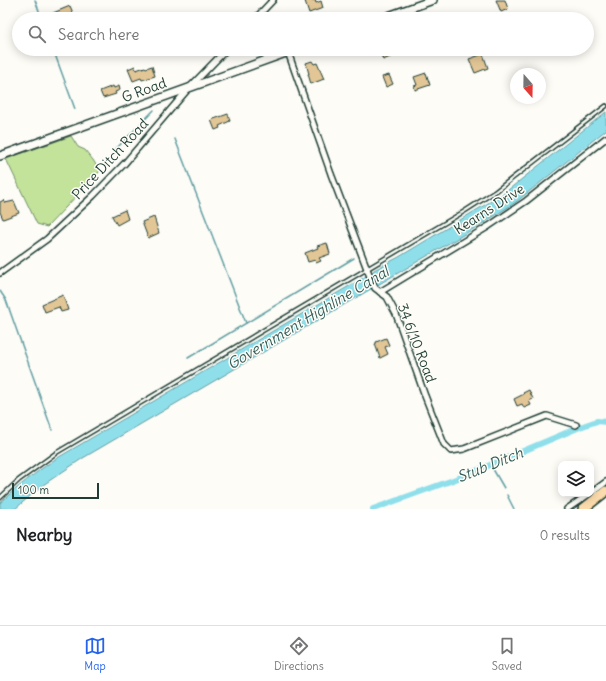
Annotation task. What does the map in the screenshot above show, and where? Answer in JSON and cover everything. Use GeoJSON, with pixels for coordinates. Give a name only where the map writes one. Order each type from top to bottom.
{"type":"FeatureCollection","features":[{"type":"Feature","properties":{"kind":"highway"},"geometry":{"type":"LineString","coordinates":[[582,509],[606,491]]}},
{"type":"Feature","properties":{"kind":"street"},"geometry":{"type":"LineString","coordinates":[[262,12],[273,0]]}},
{"type":"Feature","properties":{"kind":"street"},"geometry":{"type":"LineString","coordinates":[[400,12],[433,0]]}},
{"type":"Feature","properties":{"kind":"street","name":"Price Ditch Road"},"geometry":{"type":"LineString","coordinates":[[0,273],[47,239],[93,196],[125,163],[189,88],[220,56]]}},
{"type":"Feature","properties":{"kind":"street","name":"G Road"},"geometry":{"type":"LineString","coordinates":[[0,156],[277,56]]}},
{"type":"Feature","properties":{"kind":"street","name":"34 6/10 Road"},"geometry":{"type":"LineString","coordinates":[[289,56],[331,174],[369,274],[375,288],[387,297],[396,314],[424,396],[444,444],[452,451],[464,449],[547,416],[576,425]]}},
{"type":"Feature","properties":{"kind":"street","name":"Kearns Drive"},"geometry":{"type":"LineString","coordinates":[[380,292],[489,226],[526,201],[606,138]]}},
{"type":"Feature","properties":{"kind":"street"},"geometry":{"type":"LineString","coordinates":[[594,490],[606,482]]}},
{"type":"Feature","properties":{"kind":"street"},"geometry":{"type":"LineString","coordinates":[[567,509],[584,497]]}},
{"type":"Feature","properties":{"kind":"lane"},"geometry":{"type":"LineString","coordinates":[[0,498],[19,480],[56,454],[465,211],[496,191],[606,106]]}},
{"type":"Feature","properties":{"kind":"green space"},"geometry":{"type":"Polygon","coordinates":[[[71,136],[78,147],[85,150],[100,171],[47,227],[37,224],[6,159],[71,136]]]}},
{"type":"Feature","properties":{"kind":"water","name":"Government Highline Canal"},"geometry":{"type":"Polygon","coordinates":[[[606,112],[606,130],[516,202],[485,222],[83,458],[43,485],[15,509],[0,509],[0,503],[6,497],[26,480],[54,460],[503,194],[606,112]]]}},
{"type":"Feature","properties":{"kind":"building"},"geometry":{"type":"Polygon","coordinates":[[[315,0],[316,3],[321,1],[323,8],[309,12],[305,1],[315,0]]]}},
{"type":"Feature","properties":{"kind":"building"},"geometry":{"type":"Polygon","coordinates":[[[496,0],[505,0],[508,9],[501,12],[496,0]]]}},
{"type":"Feature","properties":{"kind":"building"},"geometry":{"type":"Polygon","coordinates":[[[70,6],[73,12],[55,12],[70,6]]]}},
{"type":"Feature","properties":{"kind":"building"},"geometry":{"type":"Polygon","coordinates":[[[382,56],[393,56],[383,60],[382,56]]]}},
{"type":"Feature","properties":{"kind":"building"},"geometry":{"type":"Polygon","coordinates":[[[477,56],[484,56],[488,68],[475,73],[469,59],[477,56]]]}},
{"type":"Feature","properties":{"kind":"building"},"geometry":{"type":"Polygon","coordinates":[[[312,61],[314,64],[317,63],[324,79],[311,84],[306,63],[312,61]]]}},
{"type":"Feature","properties":{"kind":"building"},"geometry":{"type":"Polygon","coordinates":[[[135,66],[136,70],[152,66],[155,76],[133,81],[128,69],[135,66]]]}},
{"type":"Feature","properties":{"kind":"building"},"geometry":{"type":"Polygon","coordinates":[[[426,73],[430,85],[415,90],[414,86],[417,85],[414,77],[426,73]]]}},
{"type":"Feature","properties":{"kind":"building"},"geometry":{"type":"Polygon","coordinates":[[[389,75],[393,84],[386,87],[382,77],[389,75]]]}},
{"type":"Feature","properties":{"kind":"building"},"geometry":{"type":"Polygon","coordinates":[[[113,86],[114,88],[119,86],[120,90],[115,92],[116,94],[103,98],[100,91],[113,86]]]}},
{"type":"Feature","properties":{"kind":"building"},"geometry":{"type":"Polygon","coordinates":[[[228,114],[230,121],[219,126],[220,128],[215,130],[211,120],[228,114]]]}},
{"type":"Feature","properties":{"kind":"building"},"geometry":{"type":"Polygon","coordinates":[[[4,200],[5,203],[14,201],[19,213],[3,219],[0,212],[0,202],[4,200]]]}},
{"type":"Feature","properties":{"kind":"building"},"geometry":{"type":"Polygon","coordinates":[[[125,210],[128,219],[117,225],[112,216],[125,210]]]}},
{"type":"Feature","properties":{"kind":"building"},"geometry":{"type":"Polygon","coordinates":[[[154,217],[159,233],[148,238],[142,222],[154,217]]]}},
{"type":"Feature","properties":{"kind":"building"},"geometry":{"type":"Polygon","coordinates":[[[327,243],[330,254],[319,258],[321,261],[316,263],[315,260],[308,262],[305,253],[318,248],[317,246],[327,243]]]}},
{"type":"Feature","properties":{"kind":"building"},"geometry":{"type":"Polygon","coordinates":[[[63,295],[68,310],[61,312],[59,307],[45,312],[42,304],[63,295]]]}},
{"type":"Feature","properties":{"kind":"building"},"geometry":{"type":"Polygon","coordinates":[[[386,338],[389,345],[385,347],[388,354],[380,358],[375,344],[376,342],[386,338]]]}},
{"type":"Feature","properties":{"kind":"building"},"geometry":{"type":"Polygon","coordinates":[[[529,390],[533,399],[529,401],[531,405],[524,408],[522,404],[517,406],[514,399],[529,390]]]}},
{"type":"Feature","properties":{"kind":"waterway"},"geometry":{"type":"LineString","coordinates":[[35,0],[39,12]]}},
{"type":"Feature","properties":{"kind":"waterway"},"geometry":{"type":"LineString","coordinates":[[56,56],[75,109]]}},
{"type":"Feature","properties":{"kind":"waterway"},"geometry":{"type":"LineString","coordinates":[[114,151],[154,110]]}},
{"type":"Feature","properties":{"kind":"waterway"},"geometry":{"type":"LineString","coordinates":[[175,139],[246,323]]}},
{"type":"Feature","properties":{"kind":"waterway"},"geometry":{"type":"LineString","coordinates":[[188,358],[354,258]]}},
{"type":"Feature","properties":{"kind":"waterway"},"geometry":{"type":"LineString","coordinates":[[0,291],[6,300],[52,430]]}},
{"type":"Feature","properties":{"kind":"waterway","name":"Stub Ditch"},"geometry":{"type":"LineString","coordinates":[[373,509],[464,476],[580,427],[597,421],[606,422]]}},
{"type":"Feature","properties":{"kind":"waterway"},"geometry":{"type":"LineString","coordinates":[[490,464],[504,488]]}},
{"type":"Feature","properties":{"kind":"waterway"},"geometry":{"type":"LineString","coordinates":[[507,495],[514,509]]}}]}
